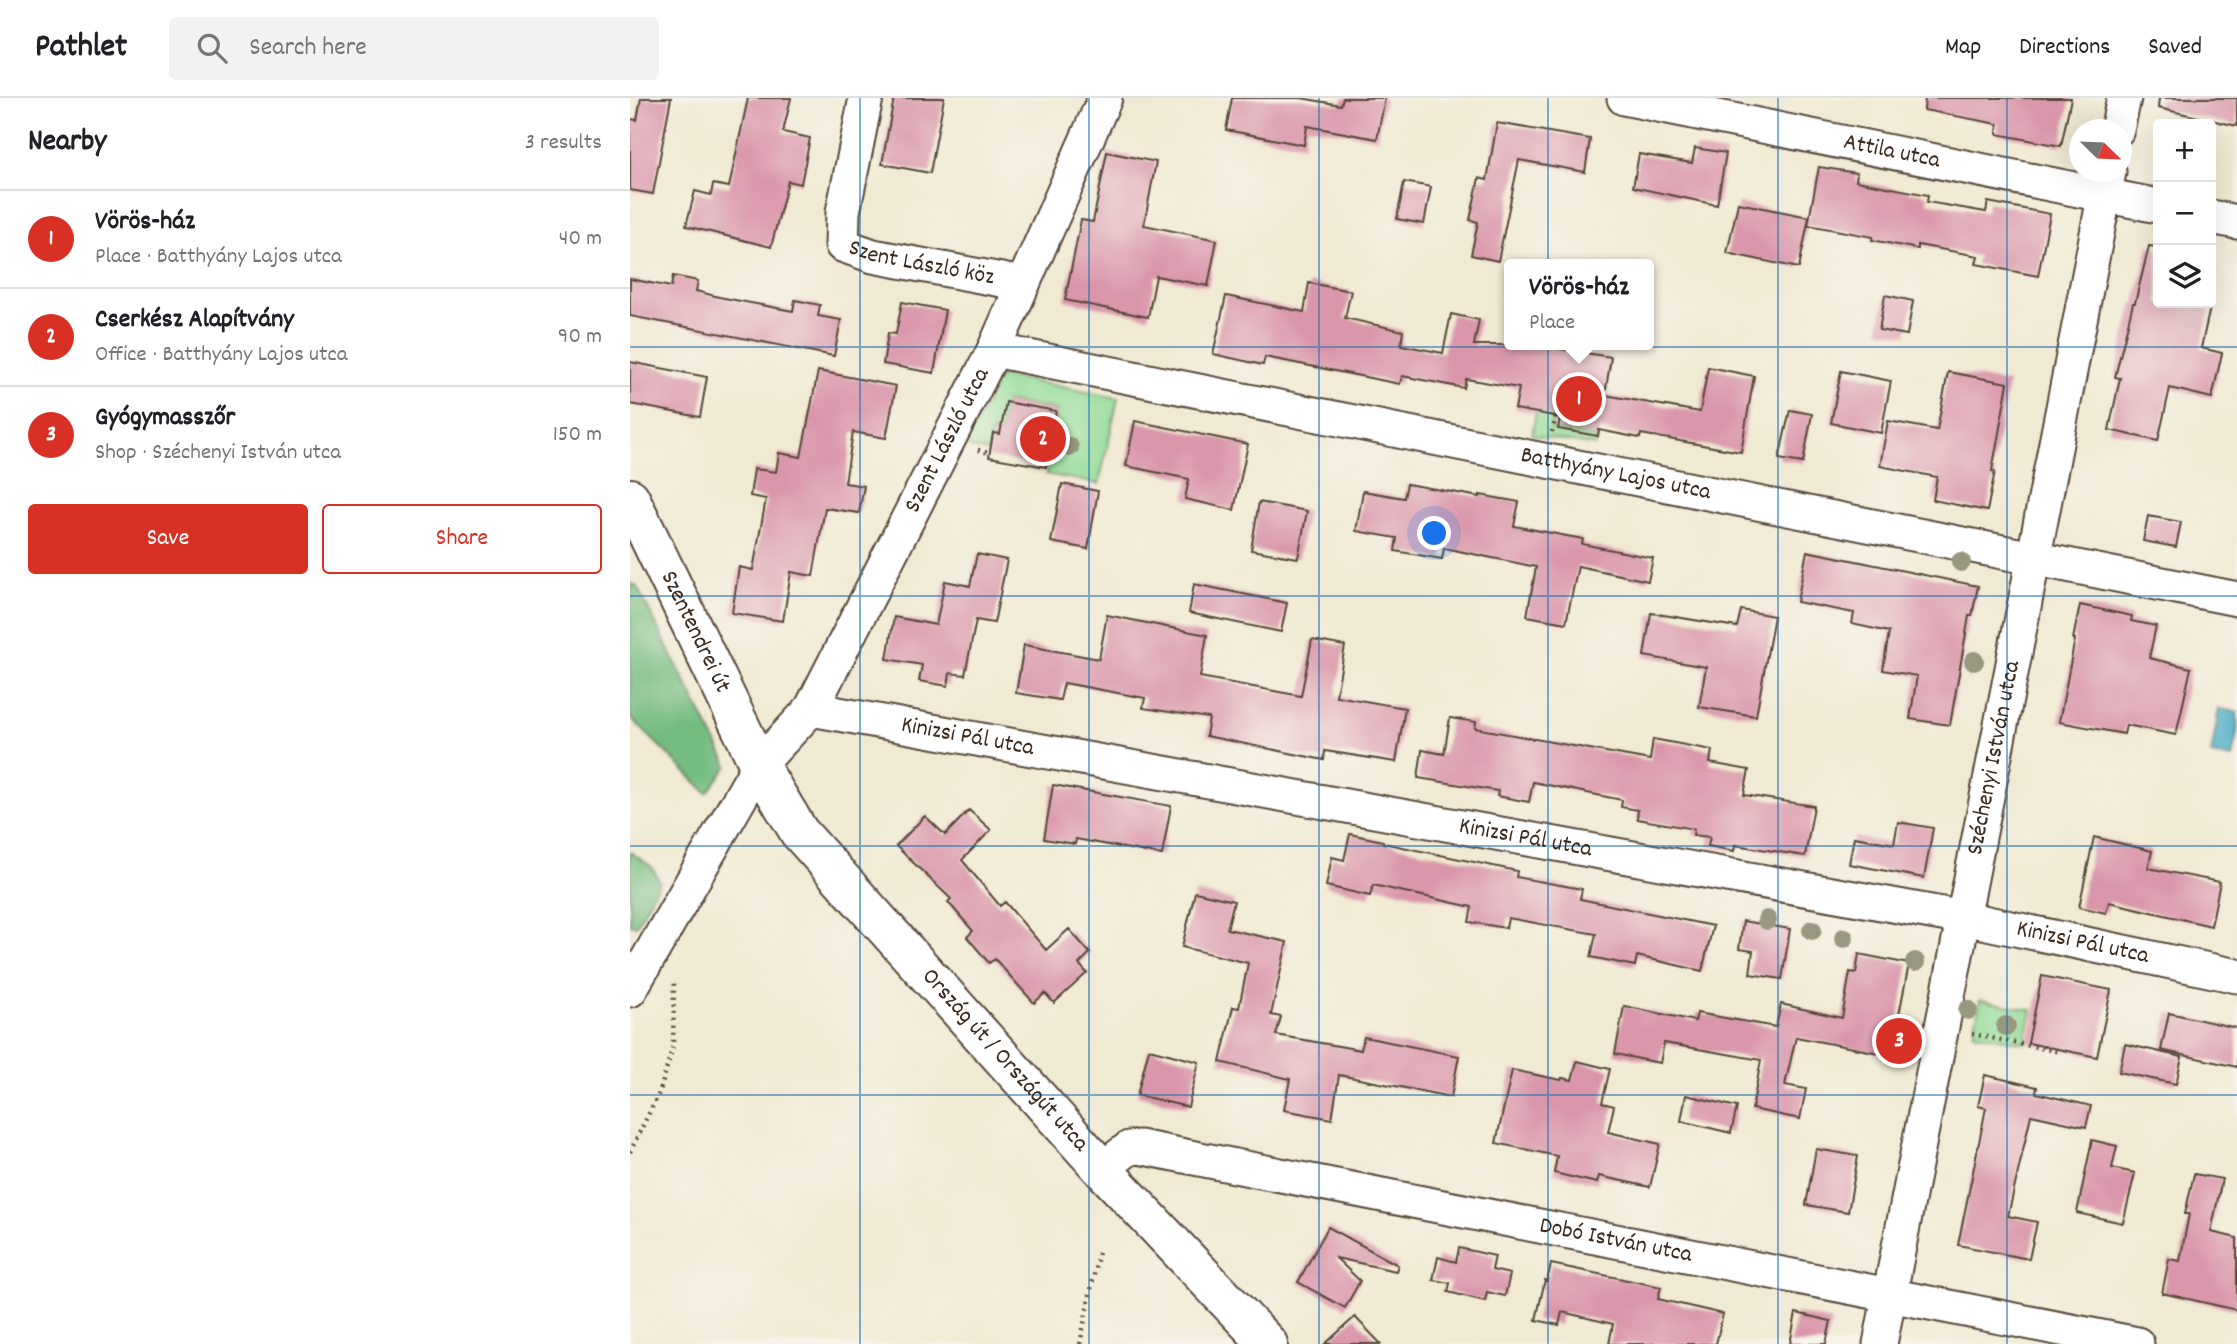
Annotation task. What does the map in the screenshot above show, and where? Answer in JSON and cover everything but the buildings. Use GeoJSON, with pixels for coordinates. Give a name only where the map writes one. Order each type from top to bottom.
{"type":"FeatureCollection","features":[{"type":"Feature","properties":{"kind":"main road","name":"Szentendrei út"},"geometry":{"type":"LineString","coordinates":[[630,498],[759,765]]}},
{"type":"Feature","properties":{"kind":"main road","name":"Ország út / Országút utca"},"geometry":{"type":"LineString","coordinates":[[759,765],[799,832],[1102,1168],[1268,1344]]}},
{"type":"Feature","properties":{"kind":"street","name":"Szent László köz"},"geometry":{"type":"LineString","coordinates":[[866,98],[843,212],[842,245],[873,256],[1023,284]]}},
{"type":"Feature","properties":{"kind":"street","name":"Szent László utca"},"geometry":{"type":"LineString","coordinates":[[630,990],[759,765],[811,709],[994,350],[1105,98]]}},
{"type":"Feature","properties":{"kind":"street","name":"Attila utca"},"geometry":{"type":"LineString","coordinates":[[1624,98],[2107,183],[2153,204]]}},
{"type":"Feature","properties":{"kind":"street"},"geometry":{"type":"LineString","coordinates":[[2119,119],[2124,98]]}},
{"type":"Feature","properties":{"kind":"street","name":"Széchenyi István utca"},"geometry":{"type":"LineString","coordinates":[[1880,1344],[2107,183]]}},
{"type":"Feature","properties":{"kind":"street"},"geometry":{"type":"LineString","coordinates":[[2216,218],[2237,222]]}},
{"type":"Feature","properties":{"kind":"street","name":"Batthyány Lajos utca"},"geometry":{"type":"LineString","coordinates":[[994,350],[2237,599]]}},
{"type":"Feature","properties":{"kind":"street","name":"Kinizsi Pál utca"},"geometry":{"type":"LineString","coordinates":[[811,709],[1964,918],[2237,976]]}},
{"type":"Feature","properties":{"kind":"street","name":"Dobó István utca"},"geometry":{"type":"LineString","coordinates":[[1102,1168],[1129,1148],[1139,1147],[2137,1344]]}},
{"type":"Feature","properties":{"kind":"path"},"geometry":{"type":"LineString","coordinates":[[630,1152],[660,1091],[673,1046],[673,968]]}},
{"type":"Feature","properties":{"kind":"path"},"geometry":{"type":"LineString","coordinates":[[1943,1028],[2060,1052]]}},
{"type":"Feature","properties":{"kind":"path"},"geometry":{"type":"LineString","coordinates":[[1080,1344],[1099,1250]]}},
{"type":"Feature","properties":{"kind":"green space"},"geometry":{"type":"Polygon","coordinates":[[[1547,350],[1565,350],[1551,429],[1597,438],[1595,446],[1532,435],[1547,350]]]}},
{"type":"Feature","properties":{"kind":"green space"},"geometry":{"type":"Polygon","coordinates":[[[1000,375],[1118,398],[1099,484],[1046,474],[1057,410],[1006,401],[1000,433],[992,432],[988,452],[965,446],[1000,375]]]}},
{"type":"Feature","properties":{"kind":"green space"},"geometry":{"type":"Polygon","coordinates":[[[630,584],[636,585],[728,766],[707,793],[630,717],[630,584]]]}},
{"type":"Feature","properties":{"kind":"green space"},"geometry":{"type":"Polygon","coordinates":[[[630,852],[652,867],[660,882],[636,926],[630,924],[630,852]]]}},
{"type":"Feature","properties":{"kind":"green space"},"geometry":{"type":"Polygon","coordinates":[[[1980,1000],[2032,1010],[2025,1043],[1974,1033],[1980,1000]]]}},
{"type":"Feature","properties":{"kind":"water"},"geometry":{"type":"Polygon","coordinates":[[[2219,709],[2237,712],[2237,732],[2232,758],[2211,754],[2219,709]]]}},
{"type":"Feature","properties":{"kind":"place","name":"Vörös-ház"},"geometry":{"type":"Point","coordinates":[1579,399]}},
{"type":"Feature","properties":{"kind":"place","name":"Cserkész Alapítvány"},"geometry":{"type":"Point","coordinates":[1043,439]}},
{"type":"Feature","properties":{"kind":"place","name":"Gyógymasszőr"},"geometry":{"type":"Point","coordinates":[1899,1041]}}]}
